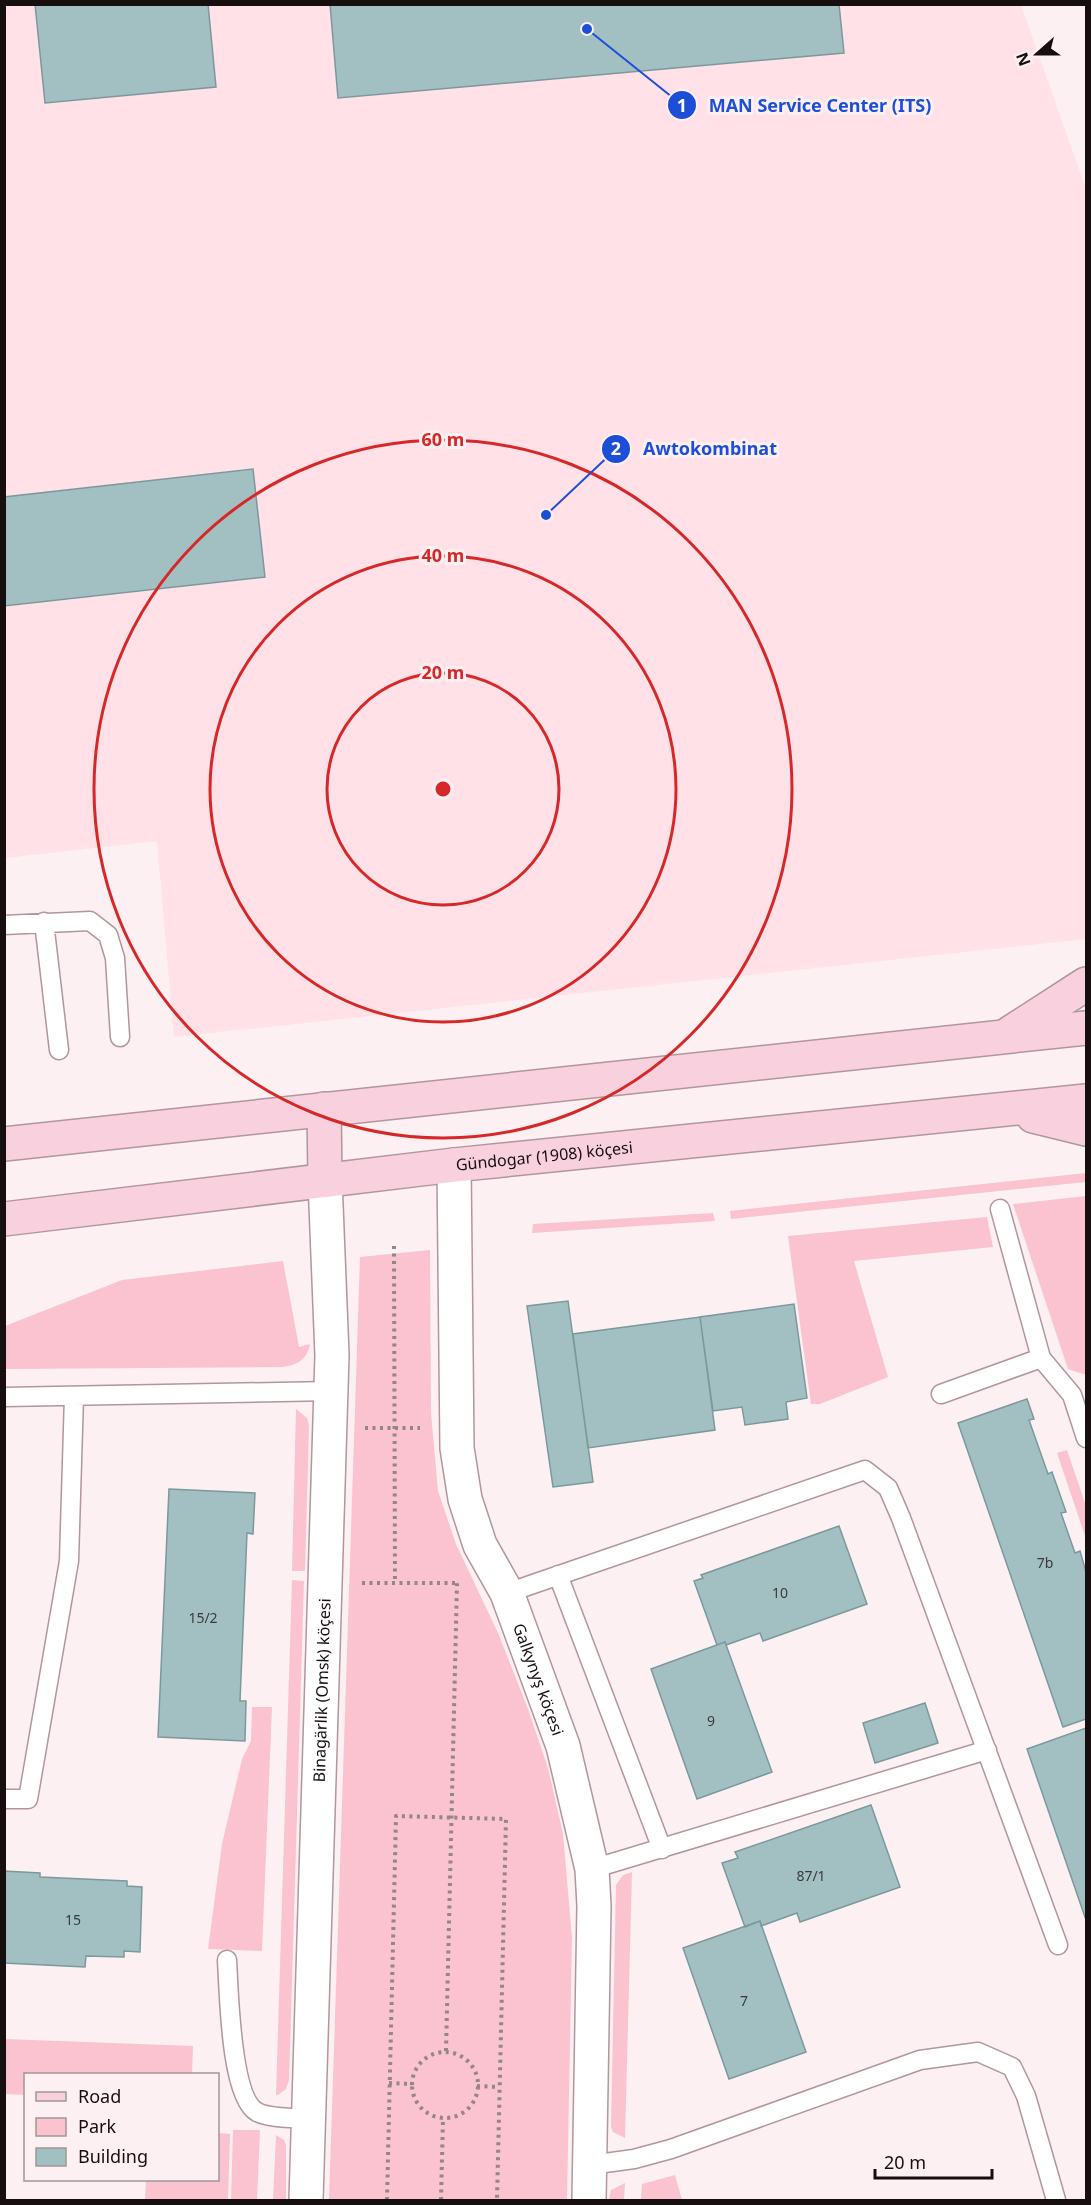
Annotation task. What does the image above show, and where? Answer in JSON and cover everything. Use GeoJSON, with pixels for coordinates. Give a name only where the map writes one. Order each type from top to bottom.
{"type":"FeatureCollection","features":[{"type":"Feature","properties":{"kind":"main road"},"geometry":{"type":"LineString","coordinates":[[1004,1037],[1086,984]]}},
{"type":"Feature","properties":{"kind":"main road"},"geometry":{"type":"LineString","coordinates":[[4,1144],[1086,1028]]}},
{"type":"Feature","properties":{"kind":"main road","name":"Gündogar (1908) köçesi"},"geometry":{"type":"LineString","coordinates":[[4,1219],[454,1165],[1086,1101]]}},
{"type":"Feature","properties":{"kind":"main road"},"geometry":{"type":"LineString","coordinates":[[324,1109],[325,1180]]}},
{"type":"Feature","properties":{"kind":"main road"},"geometry":{"type":"LineString","coordinates":[[1011,1110],[1086,1129]]}},
{"type":"Feature","properties":{"kind":"street","name":"Galkynyş köçesi"},"geometry":{"type":"LineString","coordinates":[[454,1165],[457,1448],[465,1499],[480,1545],[507,1593],[563,1746],[592,1869],[594,1906],[589,2200]]}},
{"type":"Feature","properties":{"kind":"street","name":"Binagärlik (Omsk) köçesi"},"geometry":{"type":"LineString","coordinates":[[306,2200],[332,1355],[325,1180]]}},
{"type":"Feature","properties":{"kind":"lane"},"geometry":{"type":"LineString","coordinates":[[4,925],[90,921],[108,935],[115,958],[120,1037]]}},
{"type":"Feature","properties":{"kind":"lane"},"geometry":{"type":"LineString","coordinates":[[44,922],[58,1050]]}},
{"type":"Feature","properties":{"kind":"lane"},"geometry":{"type":"LineString","coordinates":[[1000,1209],[1041,1358],[1079,1394],[1086,1438]]}},
{"type":"Feature","properties":{"kind":"lane"},"geometry":{"type":"LineString","coordinates":[[941,1394],[1041,1358]]}},
{"type":"Feature","properties":{"kind":"lane"},"geometry":{"type":"LineString","coordinates":[[4,1397],[331,1391]]}},
{"type":"Feature","properties":{"kind":"lane"},"geometry":{"type":"LineString","coordinates":[[4,1799],[28,1799],[32,1777],[69,1561],[74,1396]]}},
{"type":"Feature","properties":{"kind":"lane"},"geometry":{"type":"LineString","coordinates":[[507,1593],[865,1470],[888,1488],[897,1508],[1058,1945]]}},
{"type":"Feature","properties":{"kind":"lane"},"geometry":{"type":"LineString","coordinates":[[558,1575],[662,1849]]}},
{"type":"Feature","properties":{"kind":"lane"},"geometry":{"type":"LineString","coordinates":[[592,1869],[987,1750]]}},
{"type":"Feature","properties":{"kind":"lane"},"geometry":{"type":"LineString","coordinates":[[227,1960],[236,2067],[247,2101],[258,2113],[308,2119]]}},
{"type":"Feature","properties":{"kind":"lane"},"geometry":{"type":"LineString","coordinates":[[590,2164],[634,2159],[671,2149],[920,2060],[978,2052],[1012,2067],[1026,2096],[1056,2200]]}},
{"type":"Feature","properties":{"kind":"path"},"geometry":{"type":"LineString","coordinates":[[394,1246],[395,1583]]}},
{"type":"Feature","properties":{"kind":"path"},"geometry":{"type":"LineString","coordinates":[[356,1428],[422,1428]]}},
{"type":"Feature","properties":{"kind":"path"},"geometry":{"type":"LineString","coordinates":[[362,1584],[457,1583],[463,1578]]}},
{"type":"Feature","properties":{"kind":"path"},"geometry":{"type":"LineString","coordinates":[[446,2051],[457,1583]]}},
{"type":"Feature","properties":{"kind":"path"},"geometry":{"type":"LineString","coordinates":[[387,2200],[396,1816],[506,1819],[497,2200]]}},
{"type":"Feature","properties":{"kind":"path"},"geometry":{"type":"LineString","coordinates":[[446,2051],[459,2055],[471,2065],[477,2078],[477,2092],[470,2106],[458,2115],[443,2118],[429,2114],[418,2104],[412,2091],[412,2076],[419,2063],[431,2054],[446,2051]]}},
{"type":"Feature","properties":{"kind":"path"},"geometry":{"type":"LineString","coordinates":[[389,2083],[412,2084]]}},
{"type":"Feature","properties":{"kind":"path"},"geometry":{"type":"LineString","coordinates":[[477,2086],[499,2087]]}},
{"type":"Feature","properties":{"kind":"path"},"geometry":{"type":"LineString","coordinates":[[441,2200],[443,2118]]}},
{"type":"Feature","properties":{"kind":"shaded area"},"geometry":{"type":"Polygon","coordinates":[[[4,5],[1021,5],[1086,189],[1086,939],[174,1037],[157,841],[5,858],[4,5]]]}},
{"type":"Feature","properties":{"kind":"green space"},"geometry":{"type":"Polygon","coordinates":[[[1086,1173],[1086,1182],[731,1219],[730,1211],[1086,1173]]]}},
{"type":"Feature","properties":{"kind":"green space"},"geometry":{"type":"Polygon","coordinates":[[[1086,1196],[1086,1375],[1068,1369],[1013,1204],[1086,1196]]]}},
{"type":"Feature","properties":{"kind":"green space"},"geometry":{"type":"Polygon","coordinates":[[[713,1213],[715,1221],[532,1233],[533,1224],[713,1213]]]}},
{"type":"Feature","properties":{"kind":"green space"},"geometry":{"type":"Polygon","coordinates":[[[987,1217],[993,1247],[854,1261],[888,1377],[820,1404],[811,1404],[788,1236],[987,1217]]]}},
{"type":"Feature","properties":{"kind":"green space"},"geometry":{"type":"Polygon","coordinates":[[[430,1250],[431,1413],[438,1491],[456,1544],[498,1633],[528,1709],[548,1768],[563,1834],[572,1938],[567,2200],[329,2200],[360,1257],[430,1250]]]}},
{"type":"Feature","properties":{"kind":"green space"},"geometry":{"type":"Polygon","coordinates":[[[283,1261],[299,1347],[310,1344],[306,1355],[295,1364],[280,1367],[5,1369],[5,1326],[122,1280],[283,1261]]]}},
{"type":"Feature","properties":{"kind":"green space"},"geometry":{"type":"Polygon","coordinates":[[[296,1409],[307,1418],[309,1426],[305,1571],[292,1571],[296,1409]]]}},
{"type":"Feature","properties":{"kind":"green space"},"geometry":{"type":"Polygon","coordinates":[[[1067,1450],[1086,1506],[1086,1539],[1057,1453],[1067,1450]]]}},
{"type":"Feature","properties":{"kind":"green space"},"geometry":{"type":"Polygon","coordinates":[[[292,1580],[304,1581],[289,2080],[286,2089],[276,2095],[292,1580]]]}},
{"type":"Feature","properties":{"kind":"green space"},"geometry":{"type":"Polygon","coordinates":[[[252,1707],[272,1707],[262,1951],[208,1949],[222,1844],[242,1759],[251,1741],[252,1707]]]}},
{"type":"Feature","properties":{"kind":"green space"},"geometry":{"type":"Polygon","coordinates":[[[632,1872],[625,2138],[613,2132],[611,2127],[616,1885],[623,1875],[632,1872]]]}},
{"type":"Feature","properties":{"kind":"green space"},"geometry":{"type":"Polygon","coordinates":[[[5,2039],[193,2046],[192,2073],[24,2073],[24,2095],[5,2094],[5,2039]]]}},
{"type":"Feature","properties":{"kind":"green space"},"geometry":{"type":"Polygon","coordinates":[[[233,2130],[260,2130],[257,2200],[231,2200],[233,2130]]]}},
{"type":"Feature","properties":{"kind":"green space"},"geometry":{"type":"Polygon","coordinates":[[[219,2133],[230,2134],[228,2200],[145,2200],[146,2181],[219,2181],[219,2133]]]}},
{"type":"Feature","properties":{"kind":"green space"},"geometry":{"type":"Polygon","coordinates":[[[276,2135],[284,2140],[286,2145],[286,2200],[273,2200],[276,2135]]]}},
{"type":"Feature","properties":{"kind":"green space"},"geometry":{"type":"Polygon","coordinates":[[[675,2175],[682,2200],[641,2200],[642,2184],[675,2175]]]}},
{"type":"Feature","properties":{"kind":"green space"},"geometry":{"type":"Polygon","coordinates":[[[625,2183],[624,2200],[609,2200],[611,2190],[625,2183]]]}},
{"type":"Feature","properties":{"kind":"building"},"geometry":{"type":"Polygon","coordinates":[[[35,4],[208,4],[216,87],[45,103],[35,4]]]}},
{"type":"Feature","properties":{"kind":"building"},"geometry":{"type":"Polygon","coordinates":[[[330,4],[839,4],[844,53],[338,98],[330,4]]]}},
{"type":"Feature","properties":{"kind":"building"},"geometry":{"type":"Polygon","coordinates":[[[253,469],[265,577],[4,606],[4,497],[253,469]]]}},
{"type":"Feature","properties":{"kind":"building"},"geometry":{"type":"Polygon","coordinates":[[[568,1301],[593,1482],[553,1487],[527,1306],[568,1301]]]}},
{"type":"Feature","properties":{"kind":"building"},"geometry":{"type":"Polygon","coordinates":[[[794,1304],[807,1398],[786,1402],[788,1419],[745,1425],[742,1407],[713,1411],[700,1317],[794,1304]]]}},
{"type":"Feature","properties":{"kind":"building"},"geometry":{"type":"Polygon","coordinates":[[[700,1317],[715,1430],[588,1448],[573,1334],[700,1317]]]}},
{"type":"Feature","properties":{"kind":"building"},"geometry":{"type":"Polygon","coordinates":[[[1027,1399],[1034,1419],[1029,1420],[1048,1474],[1052,1472],[1066,1512],[1061,1513],[1075,1553],[1080,1551],[1086,1572],[1086,1719],[1063,1727],[958,1423],[1027,1399]]]}},
{"type":"Feature","properties":{"kind":"building"},"geometry":{"type":"Polygon","coordinates":[[[169,1489],[255,1493],[253,1534],[247,1533],[240,1701],[246,1701],[245,1741],[158,1737],[169,1489]]]}},
{"type":"Feature","properties":{"kind":"building"},"geometry":{"type":"Polygon","coordinates":[[[839,1526],[867,1604],[763,1641],[760,1633],[726,1645],[725,1642],[717,1645],[694,1581],[703,1578],[701,1575],[839,1526]]]}},
{"type":"Feature","properties":{"kind":"building"},"geometry":{"type":"Polygon","coordinates":[[[725,1642],[772,1772],[697,1799],[651,1669],[725,1642]]]}},
{"type":"Feature","properties":{"kind":"building"},"geometry":{"type":"Polygon","coordinates":[[[925,1703],[938,1743],[875,1763],[863,1723],[925,1703]]]}},
{"type":"Feature","properties":{"kind":"building"},"geometry":{"type":"Polygon","coordinates":[[[1086,1728],[1086,1920],[1027,1749],[1086,1728]]]}},
{"type":"Feature","properties":{"kind":"building"},"geometry":{"type":"Polygon","coordinates":[[[871,1805],[900,1887],[800,1922],[797,1913],[761,1926],[760,1921],[745,1927],[722,1863],[738,1858],[735,1852],[871,1805]]]}},
{"type":"Feature","properties":{"kind":"building"},"geometry":{"type":"Polygon","coordinates":[[[4,1871],[40,1873],[40,1877],[127,1881],[127,1886],[142,1887],[140,1952],[124,1951],[124,1957],[86,1956],[85,1967],[4,1963],[4,1871]]]}},
{"type":"Feature","properties":{"kind":"building"},"geometry":{"type":"Polygon","coordinates":[[[760,1921],[806,2052],[729,2079],[683,1948],[760,1921]]]}},
{"type":"Feature","properties":{"kind":"place","name":"MAN Service Center (ITS)"},"geometry":{"type":"Point","coordinates":[587,29]}},
{"type":"Feature","properties":{"kind":"place","name":"Awtokombinat"},"geometry":{"type":"Point","coordinates":[546,515]}}]}
